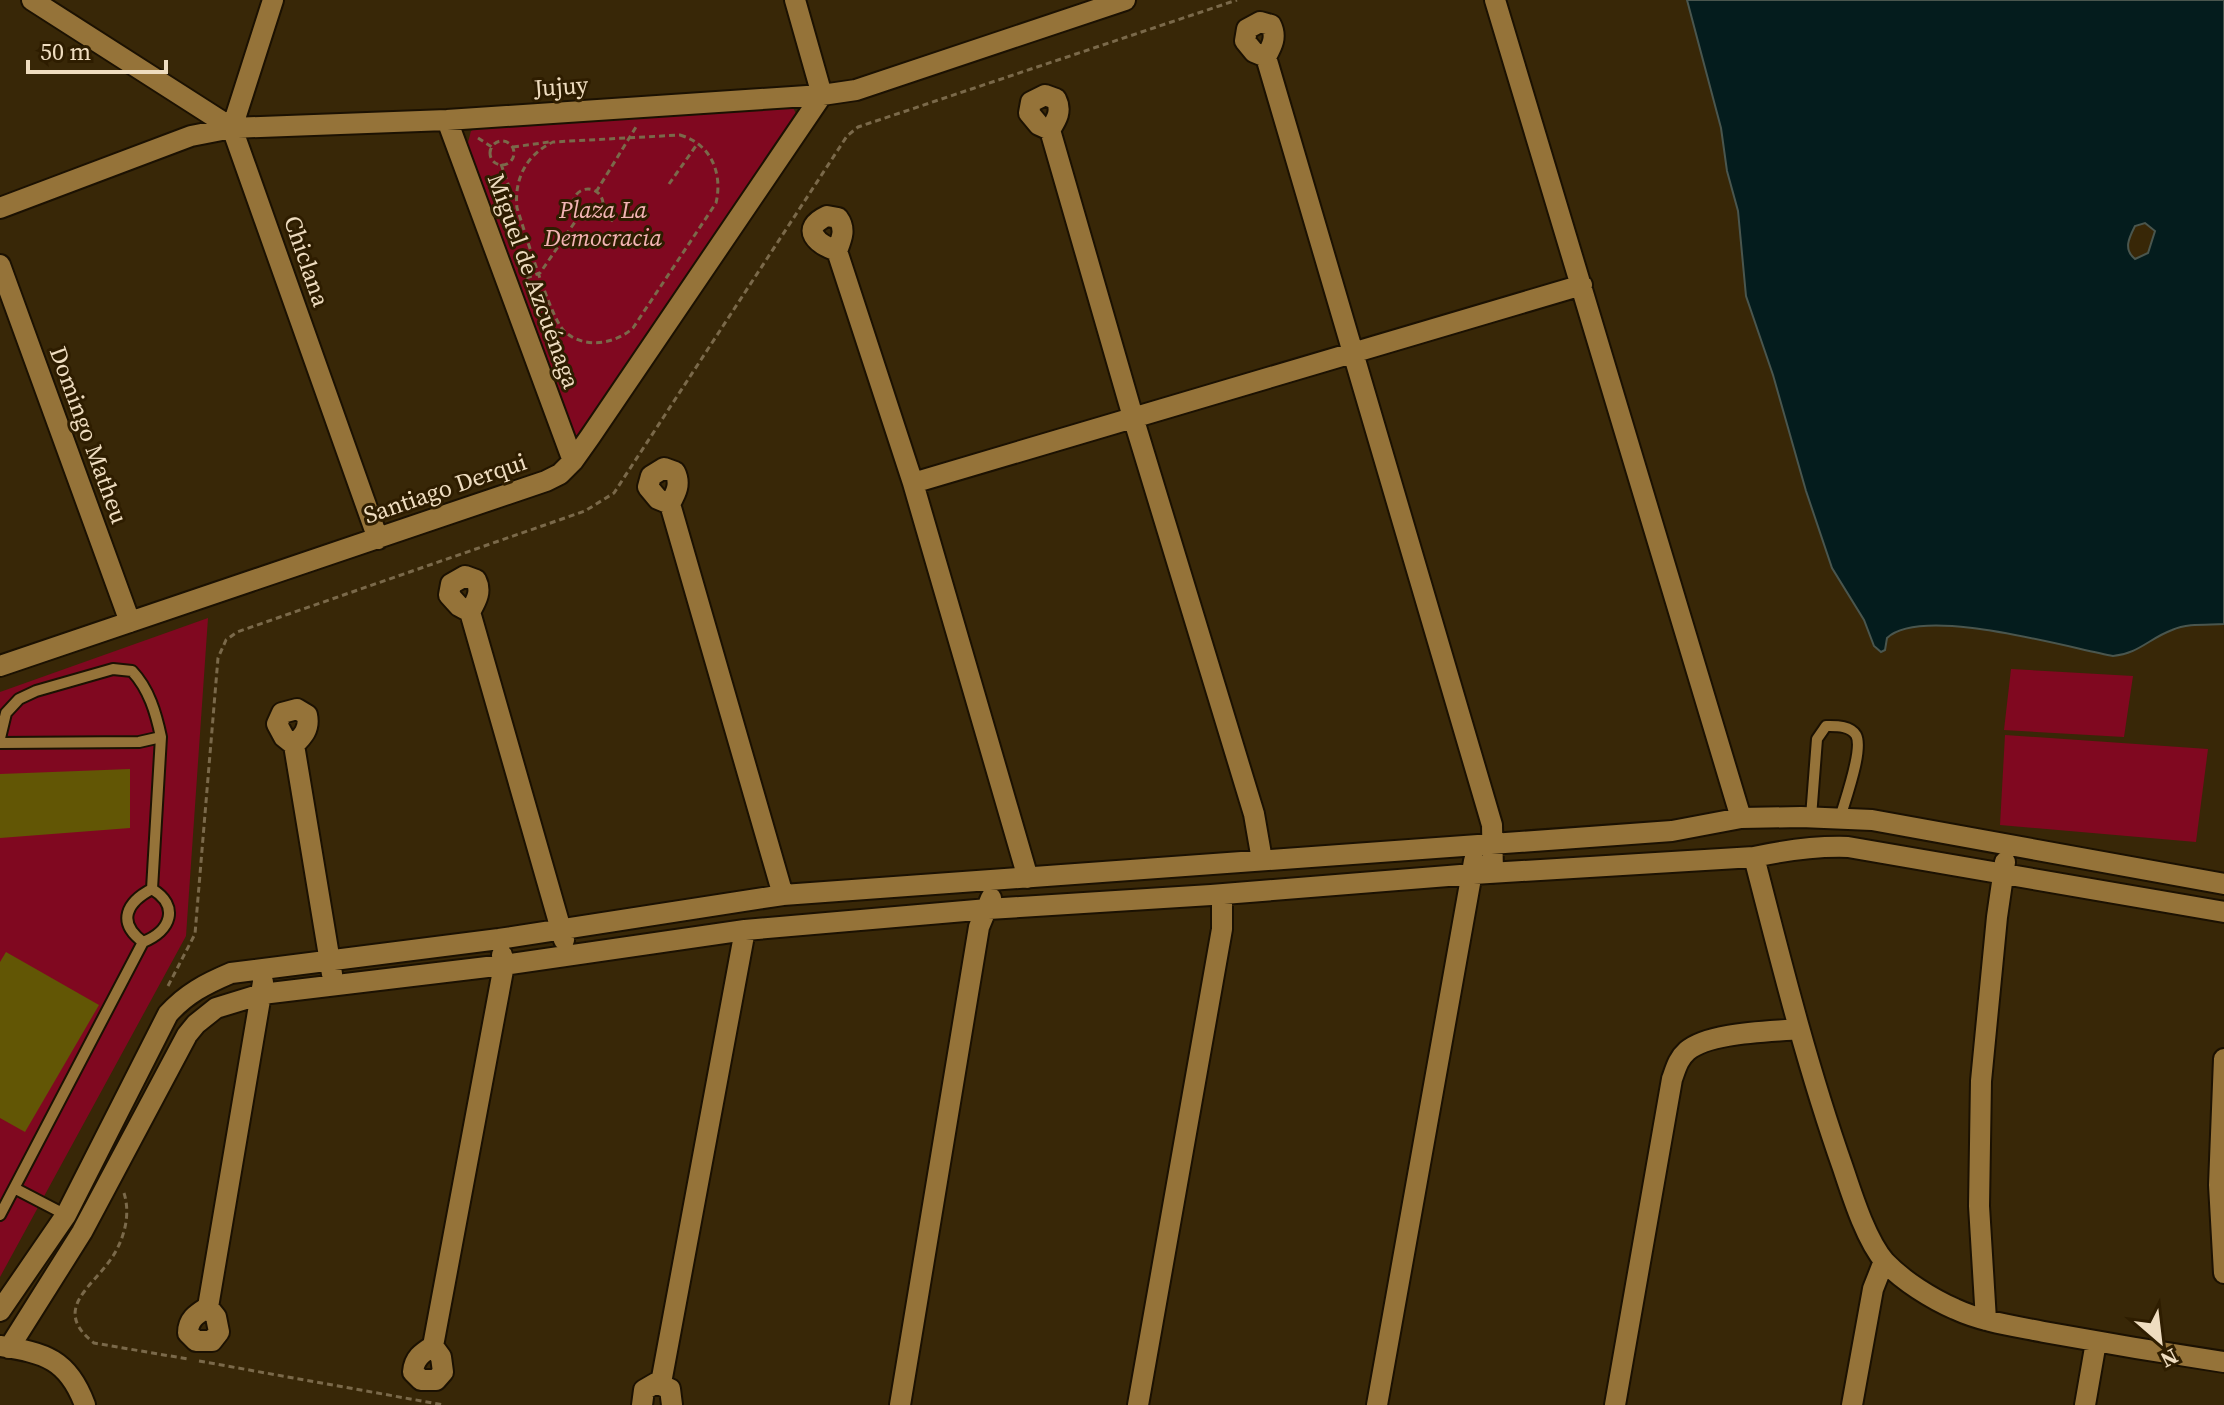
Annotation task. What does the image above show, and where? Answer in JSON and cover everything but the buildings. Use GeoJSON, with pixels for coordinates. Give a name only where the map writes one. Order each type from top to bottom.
{"type":"FeatureCollection","features":[{"type":"Feature","properties":{"kind":"street"},"geometry":{"type":"LineString","coordinates":[[32,0],[232,128],[273,0]]}},
{"type":"Feature","properties":{"kind":"street"},"geometry":{"type":"LineString","coordinates":[[795,0],[822,95]]}},
{"type":"Feature","properties":{"kind":"street","name":"Jujuy"},"geometry":{"type":"LineString","coordinates":[[0,208],[191,136],[232,128],[447,120],[822,95],[856,90],[1125,0]]}},
{"type":"Feature","properties":{"kind":"street"},"geometry":{"type":"LineString","coordinates":[[1495,0],[1741,818]]}},
{"type":"Feature","properties":{"kind":"street"},"geometry":{"type":"LineString","coordinates":[[1266,57],[1492,825],[1484,844],[1483,874],[1377,1405]]}},
{"type":"Feature","properties":{"kind":"street","name":"Santiago Derqui"},"geometry":{"type":"LineString","coordinates":[[0,666],[378,539],[560,474],[573,461],[822,95]]}},
{"type":"Feature","properties":{"kind":"street","name":"Miguel de Azcuénaga"},"geometry":{"type":"LineString","coordinates":[[447,120],[573,461]]}},
{"type":"Feature","properties":{"kind":"street","name":"Chiclana"},"geometry":{"type":"LineString","coordinates":[[232,128],[378,539]]}},
{"type":"Feature","properties":{"kind":"street"},"geometry":{"type":"LineString","coordinates":[[1050,130],[1133,417],[1254,814],[1255,861],[1250,892]]}},
{"type":"Feature","properties":{"kind":"street"},"geometry":{"type":"LineString","coordinates":[[837,251],[913,483],[1028,878]]}},
{"type":"Feature","properties":{"kind":"street","name":"Domingo Matheu"},"geometry":{"type":"LineString","coordinates":[[0,265],[130,622]]}},
{"type":"Feature","properties":{"kind":"street"},"geometry":{"type":"LineString","coordinates":[[913,483],[1582,285]]}},
{"type":"Feature","properties":{"kind":"street"},"geometry":{"type":"LineString","coordinates":[[670,504],[779,876],[769,927]]}},
{"type":"Feature","properties":{"kind":"street"},"geometry":{"type":"LineString","coordinates":[[470,612],[568,955]]}},
{"type":"Feature","properties":{"kind":"street"},"geometry":{"type":"LineString","coordinates":[[294,745],[333,986]]}},
{"type":"Feature","properties":{"kind":"street"},"geometry":{"type":"LineString","coordinates":[[1763,855],[1781,837],[1775,822],[1769,817]]}},
{"type":"Feature","properties":{"kind":"street"},"geometry":{"type":"LineString","coordinates":[[0,1311],[65,1218],[168,1014],[183,997],[231,973],[499,939],[774,896],[1672,831],[1741,818],[1872,820],[2224,884]]}},
{"type":"Feature","properties":{"kind":"street"},"geometry":{"type":"LineString","coordinates":[[1709,824],[1704,839],[1707,848],[1723,859]]}},
{"type":"Feature","properties":{"kind":"street"},"geometry":{"type":"LineString","coordinates":[[1986,1320],[1979,1206],[1981,1081],[2002,874],[2009,845]]}},
{"type":"Feature","properties":{"kind":"street"},"geometry":{"type":"LineString","coordinates":[[13,1348],[82,1232],[187,1035],[216,1008],[262,994],[504,965],[769,927],[1723,859],[1798,848],[1848,847],[2224,912]]}},
{"type":"Feature","properties":{"kind":"street"},"geometry":{"type":"LineString","coordinates":[[1763,855],[1799,1029],[1848,1185],[1884,1261],[1926,1293],[1986,1320],[2096,1342],[2224,1362]]}},
{"type":"Feature","properties":{"kind":"street"},"geometry":{"type":"LineString","coordinates":[[1138,1405],[1222,929],[1217,895],[1206,874],[1208,864]]}},
{"type":"Feature","properties":{"kind":"street"},"geometry":{"type":"LineString","coordinates":[[900,1405],[979,927],[996,880]]}},
{"type":"Feature","properties":{"kind":"street"},"geometry":{"type":"LineString","coordinates":[[661,1383],[738,931],[728,903]]}},
{"type":"Feature","properties":{"kind":"street"},"geometry":{"type":"LineString","coordinates":[[433,1346],[504,965],[499,939]]}},
{"type":"Feature","properties":{"kind":"street"},"geometry":{"type":"LineString","coordinates":[[208,1307],[264,969]]}},
{"type":"Feature","properties":{"kind":"street"},"geometry":{"type":"LineString","coordinates":[[1615,1405],[1672,1079],[1679,1060],[1689,1049],[1705,1040],[1799,1029]]}},
{"type":"Feature","properties":{"kind":"street"},"geometry":{"type":"LineString","coordinates":[[2224,1059],[2219,1185],[2224,1273]]}},
{"type":"Feature","properties":{"kind":"street"},"geometry":{"type":"LineString","coordinates":[[65,1218],[82,1232]]}},
{"type":"Feature","properties":{"kind":"street"},"geometry":{"type":"LineString","coordinates":[[1852,1405],[1873,1289],[1884,1261]]}},
{"type":"Feature","properties":{"kind":"street"},"geometry":{"type":"LineString","coordinates":[[2085,1405],[2096,1342]]}},
{"type":"Feature","properties":{"kind":"street"},"geometry":{"type":"LineString","coordinates":[[13,1348],[55,1372],[70,1393],[74,1405]]}},
{"type":"Feature","properties":{"kind":"street"},"geometry":{"type":"LineString","coordinates":[[13,1348],[41,1353],[65,1369],[79,1389],[85,1405]]}},
{"type":"Feature","properties":{"kind":"street"},"geometry":{"type":"LineString","coordinates":[[642,1405],[644,1390],[651,1384],[661,1383],[673,1394],[672,1405]]}},
{"type":"Feature","properties":{"kind":"lane"},"geometry":{"type":"LineString","coordinates":[[152,889],[161,737],[143,682],[132,671],[113,669],[36,691],[19,699],[6,713],[0,740],[139,742],[161,737]]}},
{"type":"Feature","properties":{"kind":"lane"},"geometry":{"type":"LineString","coordinates":[[1811,817],[1817,739],[1826,726],[1843,726],[1857,736],[1858,750],[1840,818]]}},
{"type":"Feature","properties":{"kind":"lane"},"geometry":{"type":"LineString","coordinates":[[143,942],[134,936],[127,924],[128,911],[136,897],[152,889]]}},
{"type":"Feature","properties":{"kind":"lane"},"geometry":{"type":"LineString","coordinates":[[0,1215],[143,942],[157,937],[168,923],[169,907],[162,895],[152,889]]}},
{"type":"Feature","properties":{"kind":"lane"},"geometry":{"type":"LineString","coordinates":[[16,1189],[65,1218]]}},
{"type":"Feature","properties":{"kind":"path"},"geometry":{"type":"LineString","coordinates":[[596,192],[649,107]]}},
{"type":"Feature","properties":{"kind":"path"},"geometry":{"type":"LineString","coordinates":[[501,164],[557,321],[565,331],[594,343],[624,336],[633,328],[716,203],[719,190],[712,159],[698,143],[680,135],[512,147]]}},
{"type":"Feature","properties":{"kind":"path"},"geometry":{"type":"LineString","coordinates":[[500,141],[512,147],[514,154],[511,161],[501,164],[492,160],[490,148],[500,141]]}},
{"type":"Feature","properties":{"kind":"path"},"geometry":{"type":"LineString","coordinates":[[517,208],[516,189],[521,172],[541,148],[553,142]]}},
{"type":"Feature","properties":{"kind":"path"},"geometry":{"type":"LineString","coordinates":[[669,184],[698,143]]}},
{"type":"Feature","properties":{"kind":"path"},"geometry":{"type":"LineString","coordinates":[[584,190],[596,192],[603,202],[601,212],[593,218],[579,216],[573,204],[576,195],[584,190]]}},
{"type":"Feature","properties":{"kind":"path"},"geometry":{"type":"LineString","coordinates":[[601,212],[613,221]]}},
{"type":"Feature","properties":{"kind":"path"},"geometry":{"type":"LineString","coordinates":[[508,285],[540,273],[579,216]]}},
{"type":"Feature","properties":{"kind":"green space","name":"Plaza La Democracia"},"geometry":{"type":"Polygon","coordinates":[[[786,106],[793,108],[797,115],[578,437],[575,437],[466,150],[471,131],[477,127],[786,106]]]}},
{"type":"Feature","properties":{"kind":"green space"},"geometry":{"type":"Polygon","coordinates":[[[208,618],[186,936],[0,1277],[0,692],[208,618]]]}},
{"type":"Feature","properties":{"kind":"green space"},"geometry":{"type":"Polygon","coordinates":[[[2011,669],[2133,676],[2124,737],[2004,730],[2011,669]]]}},
{"type":"Feature","properties":{"kind":"green space"},"geometry":{"type":"Polygon","coordinates":[[[2005,735],[2208,749],[2196,842],[2000,825],[2005,735]]]}},
{"type":"Feature","properties":{"kind":"water"},"geometry":{"type":"Polygon","coordinates":[[[1687,0],[2224,0],[2224,624],[2178,628],[2137,649],[2113,656],[1995,631],[1961,627],[1905,629],[1887,638],[1885,650],[1881,652],[1874,646],[1864,620],[1832,568],[1746,296],[1738,211],[1727,171],[1721,128],[1687,0]],[[2145,223],[2135,226],[2128,247],[2135,259],[2148,253],[2155,231],[2145,223]]]}}]}
